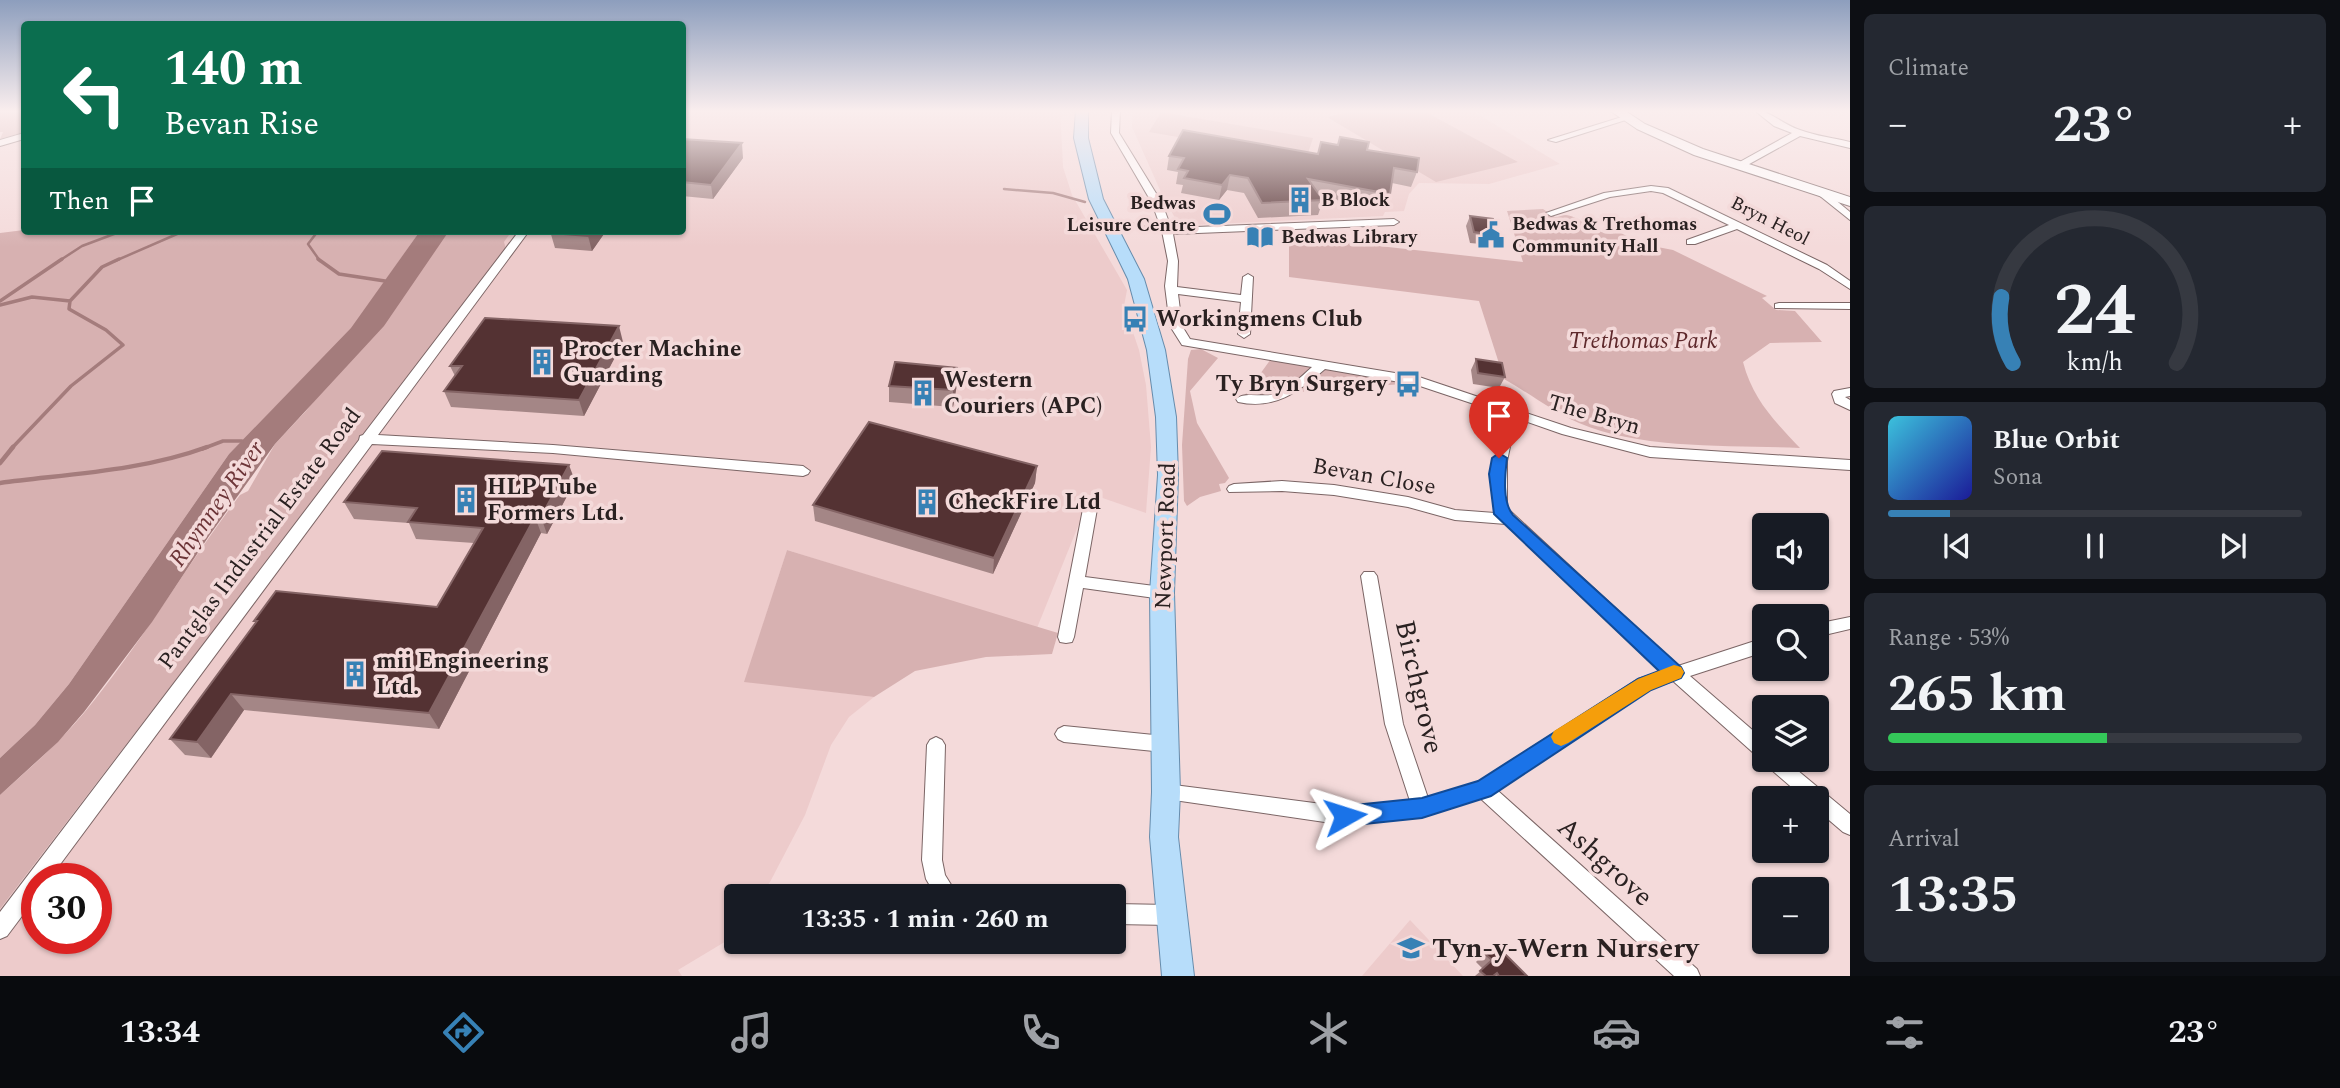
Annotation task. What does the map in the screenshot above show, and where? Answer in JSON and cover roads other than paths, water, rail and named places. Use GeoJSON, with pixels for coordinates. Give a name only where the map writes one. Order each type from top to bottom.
{"type":"FeatureCollection","features":[{"type":"Feature","properties":{"kind":"main road","name":"Newport Road"},"geometry":{"type":"LineString","coordinates":[[1085,156],[1096,199],[1136,279],[1156,350],[1169,453],[1162,593],[1166,792],[1164,837],[1178,976]]}},
{"type":"Feature","properties":{"kind":"street"},"geometry":{"type":"LineString","coordinates":[[1129,156],[1157,203],[1167,230],[1173,261],[1172,290],[1247,299]]}},
{"type":"Feature","properties":{"kind":"street"},"geometry":{"type":"LineString","coordinates":[[1711,156],[1850,202]]}},
{"type":"Feature","properties":{"kind":"street"},"geometry":{"type":"LineString","coordinates":[[1739,166],[1758,156]]}},
{"type":"Feature","properties":{"kind":"street","name":"Bryn Heol"},"geometry":{"type":"LineString","coordinates":[[1551,213],[1630,190],[1649,188],[1678,194],[1823,268],[1850,286]]}},
{"type":"Feature","properties":{"kind":"street"},"geometry":{"type":"LineString","coordinates":[[1818,190],[1850,217]]}},
{"type":"Feature","properties":{"kind":"street"},"geometry":{"type":"LineString","coordinates":[[1167,230],[1394,222]]}},
{"type":"Feature","properties":{"kind":"street"},"geometry":{"type":"LineString","coordinates":[[1691,242],[1738,225]]}},
{"type":"Feature","properties":{"kind":"street","name":"Pantglas Industrial Estate Road"},"geometry":{"type":"LineString","coordinates":[[49,863],[521,235]]}},
{"type":"Feature","properties":{"kind":"street"},"geometry":{"type":"LineString","coordinates":[[1244,334],[1248,277]]}},
{"type":"Feature","properties":{"kind":"street","name":"The Bryn"},"geometry":{"type":"LineString","coordinates":[[1172,290],[1179,334],[1186,342],[1209,348],[1419,382],[1607,443],[1650,452],[1850,465]]}},
{"type":"Feature","properties":{"kind":"street"},"geometry":{"type":"LineString","coordinates":[[1779,306],[1850,306]]}},
{"type":"Feature","properties":{"kind":"street"},"geometry":{"type":"LineString","coordinates":[[1242,399],[1267,402],[1286,395],[1322,365]]}},
{"type":"Feature","properties":{"kind":"street"},"geometry":{"type":"LineString","coordinates":[[1850,391],[1838,394],[1840,400],[1850,406]]}},
{"type":"Feature","properties":{"kind":"street"},"geometry":{"type":"LineString","coordinates":[[1511,412],[1497,474],[1500,510],[1675,673],[1752,740]]}},
{"type":"Feature","properties":{"kind":"street"},"geometry":{"type":"LineString","coordinates":[[365,439],[553,449],[803,471]]}},
{"type":"Feature","properties":{"kind":"street","name":"Bevan Close"},"geometry":{"type":"LineString","coordinates":[[1234,489],[1282,486],[1335,490],[1408,502],[1455,514],[1507,519]]}},
{"type":"Feature","properties":{"kind":"street"},"geometry":{"type":"LineString","coordinates":[[1066,637],[1090,509]]}},
{"type":"Feature","properties":{"kind":"street","name":"Birchgrove"},"geometry":{"type":"LineString","coordinates":[[1369,576],[1394,724],[1422,808]]}},
{"type":"Feature","properties":{"kind":"street"},"geometry":{"type":"LineString","coordinates":[[1078,582],[1162,593]]}},
{"type":"Feature","properties":{"kind":"street"},"geometry":{"type":"LineString","coordinates":[[1829,628],[1850,623]]}},
{"type":"Feature","properties":{"kind":"street"},"geometry":{"type":"LineString","coordinates":[[1166,792],[1345,816],[1422,808],[1483,789],[1644,684],[1752,649]]}},
{"type":"Feature","properties":{"kind":"street"},"geometry":{"type":"LineString","coordinates":[[1064,734],[1164,744]]}},
{"type":"Feature","properties":{"kind":"street"},"geometry":{"type":"LineString","coordinates":[[936,745],[932,860],[940,884]]}},
{"type":"Feature","properties":{"kind":"street"},"geometry":{"type":"LineString","coordinates":[[1787,772],[1850,827]]}},
{"type":"Feature","properties":{"kind":"street","name":"Ashgrove"},"geometry":{"type":"LineString","coordinates":[[1483,789],[1690,976]]}},
{"type":"Feature","properties":{"kind":"street","name":"Pantglas Industrial Estate Road"},"geometry":{"type":"LineString","coordinates":[[0,929],[21,901]]}},
{"type":"Feature","properties":{"kind":"street"},"geometry":{"type":"LineString","coordinates":[[1126,914],[1170,915]]}},
{"type":"Feature","properties":{"kind":"water","name":"Rhymney River"},"geometry":{"type":"Polygon","coordinates":[[[417,235],[446,235],[384,326],[275,444],[152,622],[84,712],[58,742],[0,795],[0,758],[35,725],[69,684],[229,454],[351,328],[417,235]]]}},
{"type":"Feature","properties":{"kind":"waterway"},"geometry":{"type":"LineString","coordinates":[[1004,189],[1053,193],[1085,202]]}},
{"type":"Feature","properties":{"kind":"waterway"},"geometry":{"type":"LineString","coordinates":[[1130,222],[1140,227],[1155,227]]}},
{"type":"Feature","properties":{"kind":"waterway"},"geometry":{"type":"LineString","coordinates":[[60,260],[82,246],[111,235]]}},
{"type":"Feature","properties":{"kind":"waterway"},"geometry":{"type":"LineString","coordinates":[[115,261],[175,235]]}},
{"type":"Feature","properties":{"kind":"waterway"},"geometry":{"type":"LineString","coordinates":[[315,235],[308,244],[319,260]]}},
{"type":"Feature","properties":{"kind":"waterway"},"geometry":{"type":"LineString","coordinates":[[70,301],[102,267],[119,259]]}},
{"type":"Feature","properties":{"kind":"waterway"},"geometry":{"type":"LineString","coordinates":[[0,301],[60,260]]}},
{"type":"Feature","properties":{"kind":"waterway"},"geometry":{"type":"LineString","coordinates":[[319,260],[339,274],[385,281]]}},
{"type":"Feature","properties":{"kind":"waterway"},"geometry":{"type":"LineString","coordinates":[[0,305],[32,297],[70,301]]}},
{"type":"Feature","properties":{"kind":"waterway"},"geometry":{"type":"LineString","coordinates":[[11,449],[71,386],[123,345],[106,330],[69,309],[70,301]]}},
{"type":"Feature","properties":{"kind":"waterway","name":"Rhymney River"},"geometry":{"type":"LineString","coordinates":[[202,449],[223,441],[242,441]]}},
{"type":"Feature","properties":{"kind":"waterway"},"geometry":{"type":"LineString","coordinates":[[0,463],[13,447]]}},
{"type":"Feature","properties":{"kind":"waterway"},"geometry":{"type":"LineString","coordinates":[[0,483],[131,467],[207,447]]}},
{"type":"Feature","properties":{"kind":"place","name":"B Block"},"geometry":{"type":"Point","coordinates":[1300,200]}},
{"type":"Feature","properties":{"kind":"place","name":"Bedwas Leisure Centre"},"geometry":{"type":"Point","coordinates":[1217,214]}},
{"type":"Feature","properties":{"kind":"place","name":"Bedwas & Trethomas Community Hall"},"geometry":{"type":"Point","coordinates":[1491,235]}},
{"type":"Feature","properties":{"kind":"place","name":"Bedwas Library"},"geometry":{"type":"Point","coordinates":[1260,237]}},
{"type":"Feature","properties":{"kind":"place","name":"Workingmens Club"},"geometry":{"type":"Point","coordinates":[1135,319]}},
{"type":"Feature","properties":{"kind":"place","name":"Procter Machine Guarding"},"geometry":{"type":"Point","coordinates":[542,362]}},
{"type":"Feature","properties":{"kind":"place","name":"Ty Bryn Surgery"},"geometry":{"type":"Point","coordinates":[1408,384]}},
{"type":"Feature","properties":{"kind":"place","name":"Western Couriers (APC)"},"geometry":{"type":"Point","coordinates":[923,393]}},
{"type":"Feature","properties":{"kind":"place","name":"HLP Tube Formers Ltd."},"geometry":{"type":"Point","coordinates":[466,500]}},
{"type":"Feature","properties":{"kind":"place","name":"CheckFire Ltd"},"geometry":{"type":"Point","coordinates":[927,502]}},
{"type":"Feature","properties":{"kind":"place","name":"mii Engineering Ltd."},"geometry":{"type":"Point","coordinates":[355,674]}},
{"type":"Feature","properties":{"kind":"place","name":"Tyn-y-Wern Nursery"},"geometry":{"type":"Point","coordinates":[1411,948]}},
{"type":"Feature","properties":{"kind":"park label","name":"Trethomas Park"},"geometry":{"type":"Point","coordinates":[1643,341]}}]}
